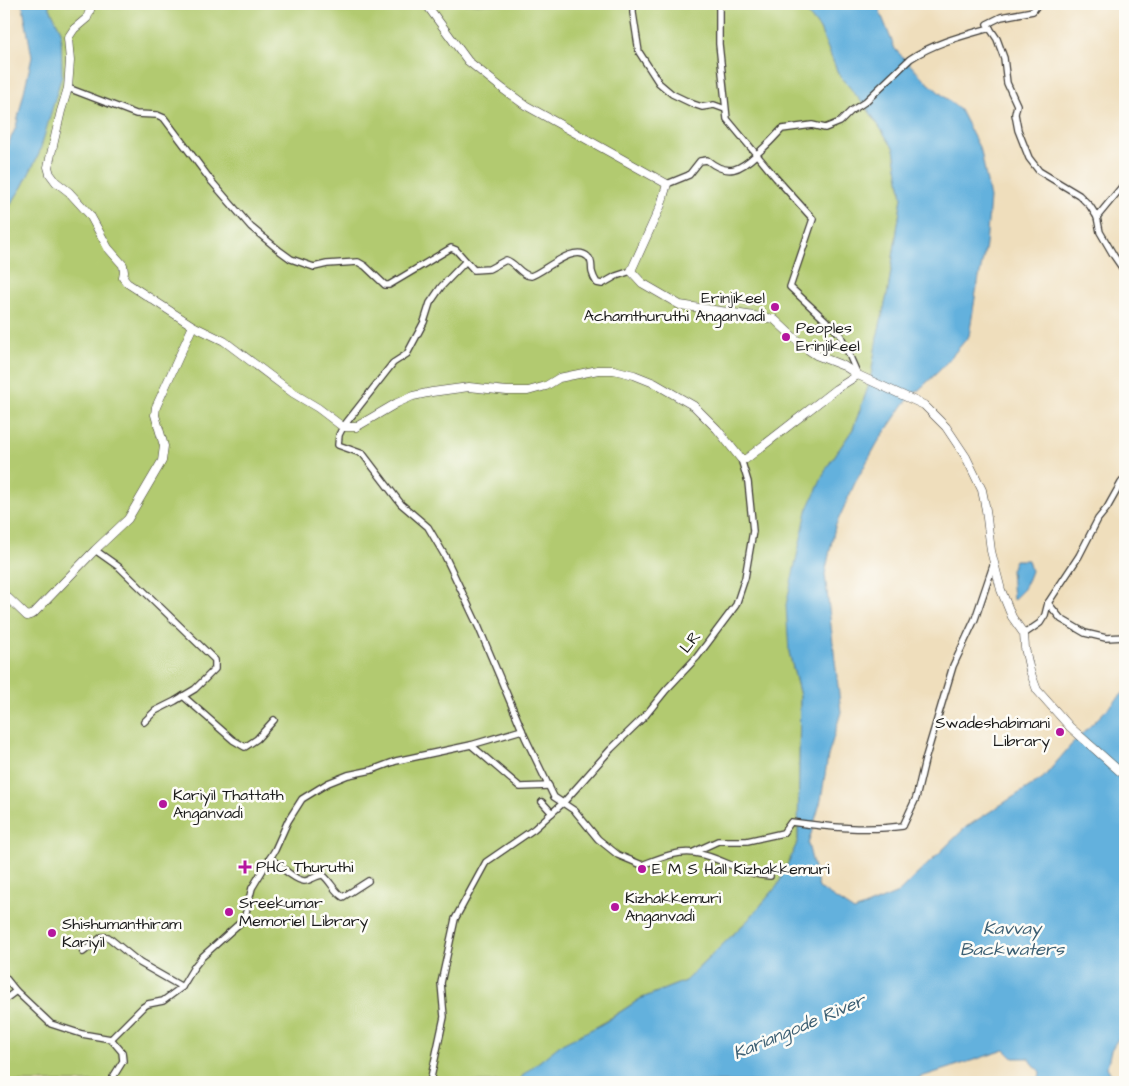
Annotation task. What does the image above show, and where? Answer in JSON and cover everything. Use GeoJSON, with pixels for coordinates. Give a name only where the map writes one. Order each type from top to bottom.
{"type":"FeatureCollection","features":[{"type":"Feature","properties":{"kind":"street"},"geometry":{"type":"LineString","coordinates":[[90,4],[90,10],[86,18],[74,29],[68,38],[70,61],[68,88],[50,154],[48,167],[50,174],[56,182],[70,192],[90,215],[108,248],[123,265],[123,278],[127,283],[194,326],[224,341],[293,393],[344,427],[356,427],[413,396],[469,387],[528,391],[546,386],[559,378],[598,370],[614,370],[634,375],[694,406],[717,429],[741,459],[746,459],[836,389],[858,375]]}},
{"type":"Feature","properties":{"kind":"street"},"geometry":{"type":"LineString","coordinates":[[426,4],[468,61],[502,89],[525,105],[666,184]]}},
{"type":"Feature","properties":{"kind":"street"},"geometry":{"type":"LineString","coordinates":[[633,4],[639,52],[659,82],[672,94],[702,108],[714,105],[726,109]]}},
{"type":"Feature","properties":{"kind":"street"},"geometry":{"type":"LineString","coordinates":[[719,4],[719,44],[727,119],[813,220],[790,287],[840,334],[858,375]]}},
{"type":"Feature","properties":{"kind":"street"},"geometry":{"type":"LineString","coordinates":[[1038,4],[1033,11],[994,19],[988,24],[997,39],[1004,58],[1007,83],[1017,105],[1015,114],[1018,130],[1029,158],[1040,172],[1090,206],[1097,217],[1100,232],[1125,272]]}},
{"type":"Feature","properties":{"kind":"street"},"geometry":{"type":"LineString","coordinates":[[666,184],[689,175],[700,160],[707,160],[714,166],[730,171],[747,165],[782,129],[812,125],[826,128],[840,122],[851,110],[865,102],[910,59],[932,47],[990,28]]}},
{"type":"Feature","properties":{"kind":"street"},"geometry":{"type":"LineString","coordinates":[[68,88],[136,114],[157,115],[164,118],[212,182],[251,227],[291,259],[314,267],[327,264],[358,262],[385,285],[451,248],[456,250],[474,270],[489,269],[506,260],[512,262],[526,276],[531,276],[563,258],[578,253],[588,256],[592,262],[592,272],[597,283],[602,284],[616,276],[631,271],[661,204],[666,184]]}},
{"type":"Feature","properties":{"kind":"street"},"geometry":{"type":"LineString","coordinates":[[1097,217],[1125,183]]}},
{"type":"Feature","properties":{"kind":"street"},"geometry":{"type":"LineString","coordinates":[[465,262],[430,303],[424,322],[407,354],[393,363],[338,435],[338,445],[363,454],[402,504],[428,527],[445,556],[479,628],[522,730],[554,797],[575,811],[598,839],[618,855],[642,865],[670,855],[693,852],[718,841],[747,841],[782,833],[791,822],[839,828],[903,826],[916,798],[925,760],[953,666],[975,619],[994,562]]}},
{"type":"Feature","properties":{"kind":"street"},"geometry":{"type":"LineString","coordinates":[[631,271],[642,282],[680,305],[774,319],[816,355],[844,366],[858,375],[924,405],[946,428],[982,490],[990,551],[1008,608],[1024,634],[1030,671],[1037,690],[1070,727],[1125,776]]}},
{"type":"Feature","properties":{"kind":"street"},"geometry":{"type":"LineString","coordinates":[[4,594],[27,616],[33,614],[95,550],[128,520],[162,461],[164,446],[155,414],[156,407],[194,326]]}},
{"type":"Feature","properties":{"kind":"street","name":"LR"},"geometry":{"type":"LineString","coordinates":[[430,1082],[444,1017],[441,984],[456,919],[486,862],[534,829],[563,803],[611,749],[645,716],[697,657],[736,605],[745,578],[753,531],[748,482],[741,459]]}},
{"type":"Feature","properties":{"kind":"street"},"geometry":{"type":"LineString","coordinates":[[1024,634],[1040,623],[1045,615],[1048,603],[1079,556],[1098,519],[1125,478]]}},
{"type":"Feature","properties":{"kind":"street"},"geometry":{"type":"LineString","coordinates":[[95,550],[119,568],[216,660],[215,669],[195,689],[155,711],[144,722]]}},
{"type":"Feature","properties":{"kind":"street"},"geometry":{"type":"LineString","coordinates":[[1048,603],[1061,619],[1085,632],[1106,638],[1125,637]]}},
{"type":"Feature","properties":{"kind":"street"},"geometry":{"type":"LineString","coordinates":[[183,696],[233,740],[245,747],[257,738],[274,720]]}},
{"type":"Feature","properties":{"kind":"street"},"geometry":{"type":"LineString","coordinates":[[112,1039],[148,1004],[163,1001],[182,987],[202,957],[241,922],[245,916],[252,888],[302,799],[328,783],[348,775],[372,770],[396,761],[471,745],[522,730]]}},
{"type":"Feature","properties":{"kind":"street"},"geometry":{"type":"LineString","coordinates":[[471,745],[520,787],[549,786]]}},
{"type":"Feature","properties":{"kind":"street"},"geometry":{"type":"LineString","coordinates":[[542,802],[552,813]]}},
{"type":"Feature","properties":{"kind":"street"},"geometry":{"type":"LineString","coordinates":[[693,852],[714,858],[756,875],[770,876]]}},
{"type":"Feature","properties":{"kind":"street"},"geometry":{"type":"LineString","coordinates":[[270,858],[297,879],[306,881],[318,875],[323,875],[328,879],[336,892],[344,897],[368,881]]}},
{"type":"Feature","properties":{"kind":"street"},"geometry":{"type":"LineString","coordinates":[[83,952],[102,937],[108,937],[140,963],[182,987]]}},
{"type":"Feature","properties":{"kind":"street"},"geometry":{"type":"LineString","coordinates":[[4,976],[16,991],[50,1024],[82,1034],[112,1039],[122,1052],[123,1061],[110,1082]]}},
{"type":"Feature","properties":{"kind":"street"},"geometry":{"type":"LineString","coordinates":[[4,1000],[16,991]]}},
{"type":"Feature","properties":{"kind":"green space"},"geometry":{"type":"Polygon","coordinates":[[[48,4],[800,4],[820,29],[838,73],[869,111],[894,149],[902,197],[888,291],[877,338],[870,382],[853,429],[827,467],[789,652],[800,696],[798,841],[778,885],[749,919],[685,981],[640,999],[525,1073],[518,1082],[4,1082],[4,215],[22,187],[39,154],[45,131],[61,31],[48,4]]]}},
{"type":"Feature","properties":{"kind":"water"},"geometry":{"type":"Polygon","coordinates":[[[21,4],[48,4],[61,31],[62,75],[39,154],[22,187],[4,215],[4,153],[16,127],[32,57],[21,4]]]}},
{"type":"Feature","properties":{"kind":"water","name":"Kavvay Backwaters"},"geometry":{"type":"Polygon","coordinates":[[[800,4],[877,4],[895,49],[926,81],[960,110],[981,151],[990,198],[986,245],[969,336],[940,370],[904,404],[878,442],[855,483],[835,527],[825,574],[841,712],[828,756],[821,800],[808,844],[819,888],[854,911],[898,893],[966,827],[1043,778],[1072,744],[1125,691],[1125,1028],[1111,1050],[1107,1067],[1115,1082],[1043,1082],[1039,1079],[1040,1072],[1028,1058],[1013,1058],[1005,1050],[918,1078],[914,1082],[518,1082],[525,1073],[560,1045],[602,1024],[640,999],[685,981],[749,919],[778,885],[798,841],[800,696],[789,652],[786,605],[807,511],[827,467],[853,429],[870,382],[877,338],[888,291],[902,197],[894,149],[869,111],[838,73],[820,29],[800,4]]]}},
{"type":"Feature","properties":{"kind":"water"},"geometry":{"type":"Polygon","coordinates":[[[1015,560],[1028,560],[1031,571],[1024,589],[1013,600],[1011,570],[1015,560]]]}},
{"type":"Feature","properties":{"kind":"place","name":"Erinjikeel Achamthuruthi Anganvadi"},"geometry":{"type":"Point","coordinates":[775,307]}},
{"type":"Feature","properties":{"kind":"place","name":"Peoples Erinjikeel"},"geometry":{"type":"Point","coordinates":[786,337]}},
{"type":"Feature","properties":{"kind":"place","name":"Swadeshabimani Library"},"geometry":{"type":"Point","coordinates":[1060,732]}},
{"type":"Feature","properties":{"kind":"place","name":"Kariyil Thattath Anganvadi"},"geometry":{"type":"Point","coordinates":[163,804]}},
{"type":"Feature","properties":{"kind":"place","name":"PHC Thuruthi"},"geometry":{"type":"Point","coordinates":[245,867]}},
{"type":"Feature","properties":{"kind":"place","name":"E M S Hall Kizhakkemuri"},"geometry":{"type":"Point","coordinates":[642,869]}},
{"type":"Feature","properties":{"kind":"place","name":"Kizhakkemuri Anganvadi"},"geometry":{"type":"Point","coordinates":[615,907]}},
{"type":"Feature","properties":{"kind":"place","name":"Sreekumar Memoriel Library"},"geometry":{"type":"Point","coordinates":[229,912]}},
{"type":"Feature","properties":{"kind":"place","name":"Shishumanthiram Kariyil"},"geometry":{"type":"Point","coordinates":[52,933]}},
{"type":"Feature","properties":{"kind":"water label","name":"Kariangode River"},"geometry":{"type":"Point","coordinates":[799,1027]}}]}
